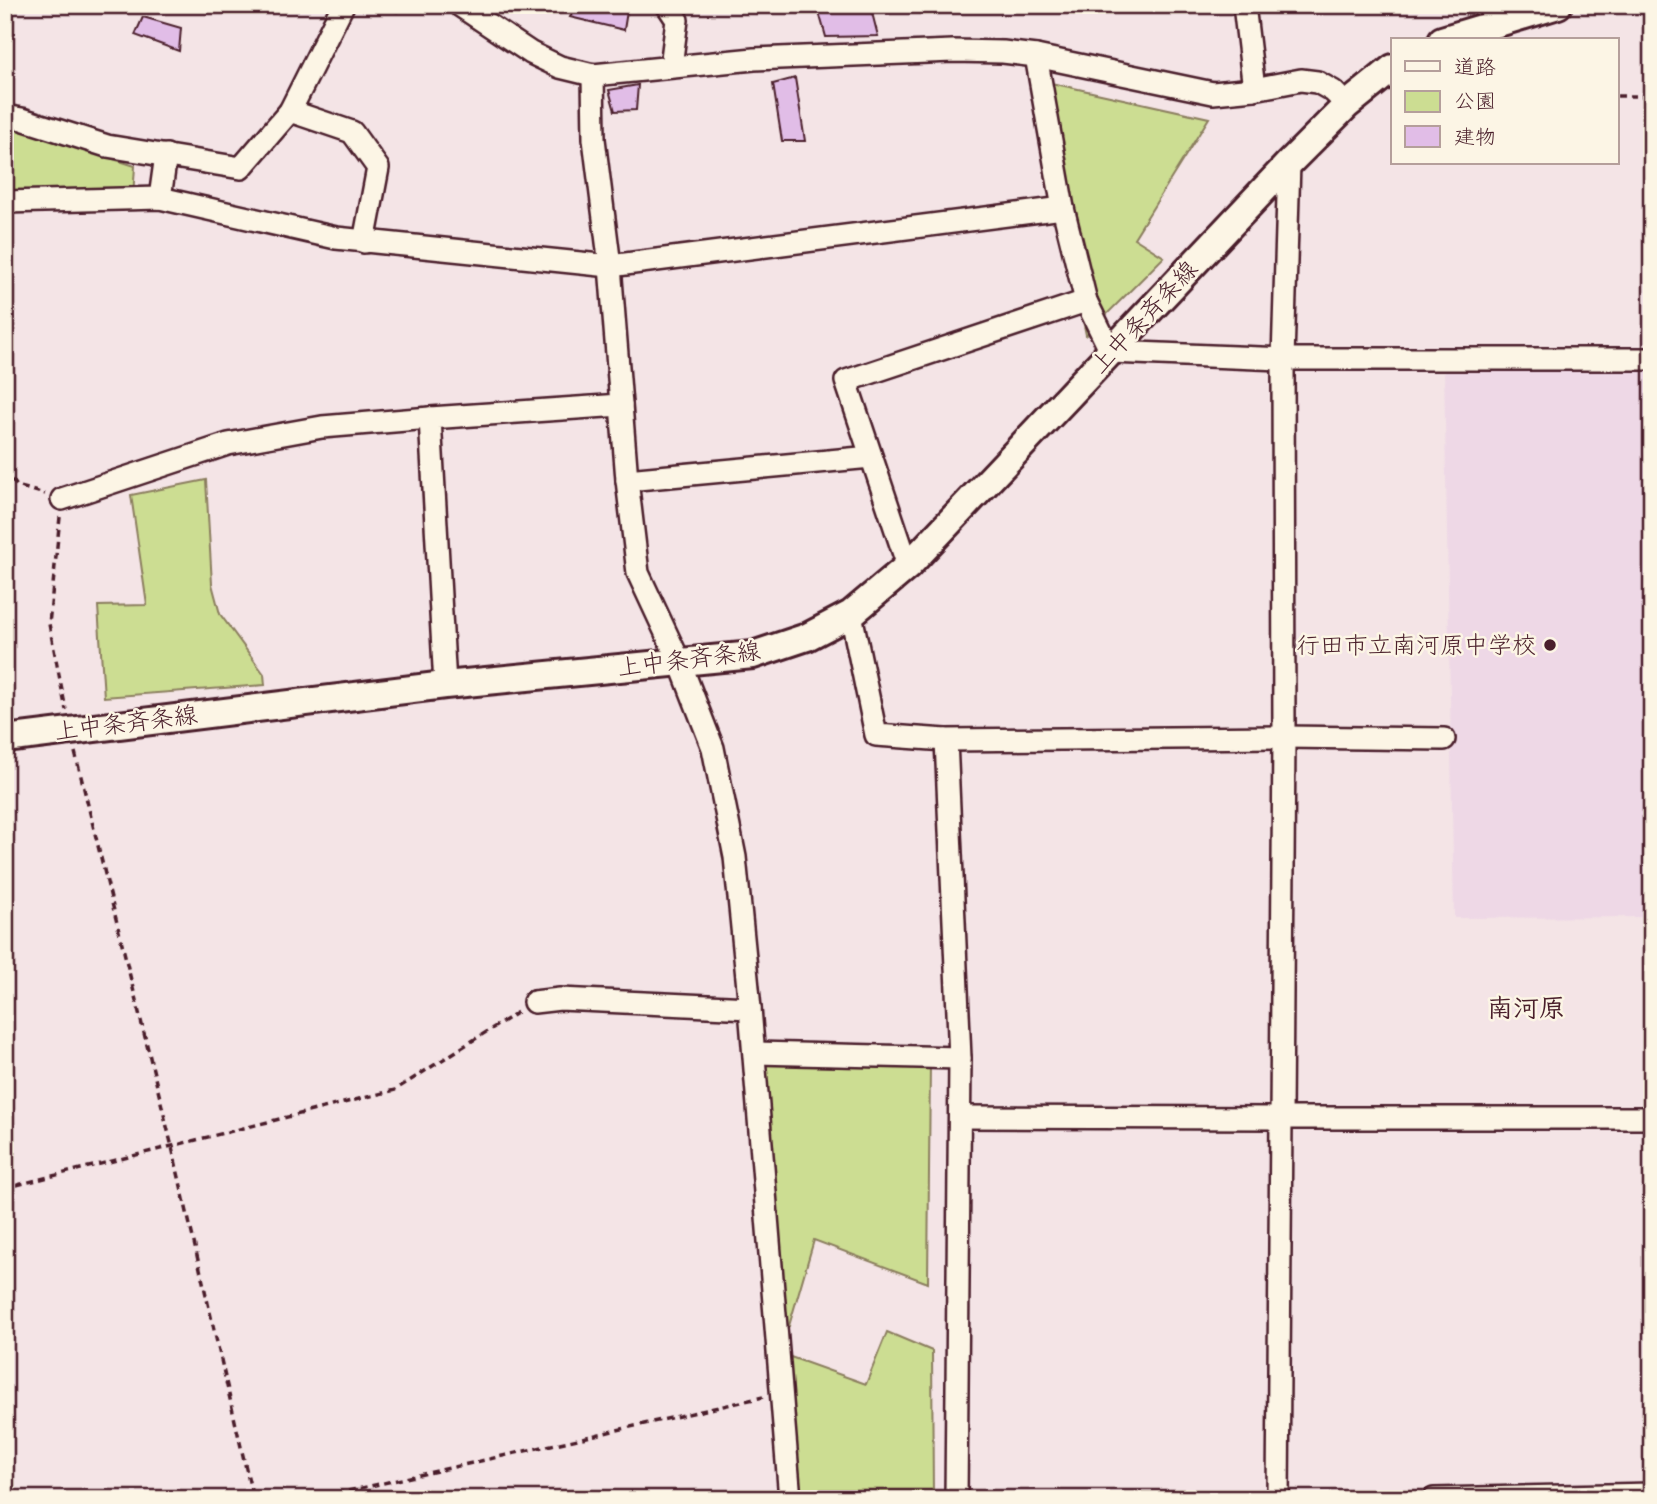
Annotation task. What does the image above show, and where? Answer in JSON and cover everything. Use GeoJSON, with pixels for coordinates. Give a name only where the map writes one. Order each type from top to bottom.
{"type":"FeatureCollection","features":[{"type":"Feature","properties":{"kind":"main road"},"geometry":{"type":"LineString","coordinates":[[1449,38],[1558,5]]}},
{"type":"Feature","properties":{"kind":"main road","name":"上中条斉条線"},"geometry":{"type":"LineString","coordinates":[[5,739],[445,685],[753,655],[807,637],[850,614],[908,566],[1289,163],[1348,105],[1391,70]]}},
{"type":"Feature","properties":{"kind":"street"},"geometry":{"type":"LineString","coordinates":[[5,116],[107,146],[241,168],[290,111],[343,5]]}},
{"type":"Feature","properties":{"kind":"street"},"geometry":{"type":"LineString","coordinates":[[459,5],[531,53],[561,67],[593,75],[754,59],[927,52],[1003,52],[1035,56],[1213,93],[1301,80],[1317,82],[1333,91],[1348,105]]}},
{"type":"Feature","properties":{"kind":"street"},"geometry":{"type":"LineString","coordinates":[[1244,5],[1254,89]]}},
{"type":"Feature","properties":{"kind":"street"},"geometry":{"type":"LineString","coordinates":[[671,66],[676,10]]}},
{"type":"Feature","properties":{"kind":"street"},"geometry":{"type":"LineString","coordinates":[[1035,56],[1063,208],[1086,301],[1111,352],[1283,359],[1652,359]]}},
{"type":"Feature","properties":{"kind":"street"},"geometry":{"type":"LineString","coordinates":[[593,75],[594,139],[610,266],[627,480],[638,573],[680,663],[713,748],[735,857],[755,1053],[790,1499]]}},
{"type":"Feature","properties":{"kind":"street"},"geometry":{"type":"LineString","coordinates":[[290,111],[352,132],[378,169],[364,242]]}},
{"type":"Feature","properties":{"kind":"street"},"geometry":{"type":"LineString","coordinates":[[160,198],[166,155]]}},
{"type":"Feature","properties":{"kind":"street"},"geometry":{"type":"LineString","coordinates":[[1278,1499],[1284,737],[1283,359],[1289,163]]}},
{"type":"Feature","properties":{"kind":"street"},"geometry":{"type":"LineString","coordinates":[[5,202],[160,198],[336,238],[610,266],[1063,208]]}},
{"type":"Feature","properties":{"kind":"street"},"geometry":{"type":"LineString","coordinates":[[908,566],[846,381],[1086,301]]}},
{"type":"Feature","properties":{"kind":"street"},"geometry":{"type":"LineString","coordinates":[[62,499],[228,444],[322,427],[621,405]]}},
{"type":"Feature","properties":{"kind":"street"},"geometry":{"type":"LineString","coordinates":[[430,418],[445,685]]}},
{"type":"Feature","properties":{"kind":"street"},"geometry":{"type":"LineString","coordinates":[[627,480],[871,457]]}},
{"type":"Feature","properties":{"kind":"street"},"geometry":{"type":"LineString","coordinates":[[850,614],[876,735],[946,740],[1284,737],[1444,739]]}},
{"type":"Feature","properties":{"kind":"street"},"geometry":{"type":"LineString","coordinates":[[946,740],[960,1058],[956,1499]]}},
{"type":"Feature","properties":{"kind":"street"},"geometry":{"type":"LineString","coordinates":[[534,1002],[560,999],[750,1008]]}},
{"type":"Feature","properties":{"kind":"street"},"geometry":{"type":"LineString","coordinates":[[755,1053],[960,1058]]}},
{"type":"Feature","properties":{"kind":"street"},"geometry":{"type":"LineString","coordinates":[[960,1117],[1652,1118]]}},
{"type":"Feature","properties":{"kind":"street"},"geometry":{"type":"LineString","coordinates":[[1434,1499],[1652,1494]]}},
{"type":"Feature","properties":{"kind":"path"},"geometry":{"type":"LineString","coordinates":[[1618,96],[1652,96]]}},
{"type":"Feature","properties":{"kind":"path"},"geometry":{"type":"LineString","coordinates":[[5,470],[17,486],[62,499],[49,624],[70,730],[172,1147],[253,1499]]}},
{"type":"Feature","properties":{"kind":"path"},"geometry":{"type":"LineString","coordinates":[[5,1188],[395,1090],[534,1002]]}},
{"type":"Feature","properties":{"kind":"path"},"geometry":{"type":"LineString","coordinates":[[313,1499],[782,1393]]}},
{"type":"Feature","properties":{"kind":"shaded area","name":"行田市立南河原中学校"},"geometry":{"type":"Polygon","coordinates":[[[1444,367],[1652,372],[1652,917],[1454,918],[1444,367]]]}},
{"type":"Feature","properties":{"kind":"green space"},"geometry":{"type":"Polygon","coordinates":[[[1033,79],[1209,118],[1134,238],[1164,257],[1086,335],[1033,79]]]}},
{"type":"Feature","properties":{"kind":"green space"},"geometry":{"type":"Polygon","coordinates":[[[5,126],[135,166],[133,197],[5,201],[5,126]]]}},
{"type":"Feature","properties":{"kind":"green space"},"geometry":{"type":"Polygon","coordinates":[[[206,480],[212,584],[220,614],[264,674],[265,685],[104,697],[98,606],[147,605],[131,495],[206,480]]]}},
{"type":"Feature","properties":{"kind":"green space"},"geometry":{"type":"Polygon","coordinates":[[[749,1060],[930,1061],[928,1283],[814,1240],[789,1326],[767,1318],[749,1060]]]}},
{"type":"Feature","properties":{"kind":"green space"},"geometry":{"type":"Polygon","coordinates":[[[887,1332],[932,1351],[933,1494],[785,1491],[771,1350],[866,1384],[887,1332]]]}},
{"type":"Feature","properties":{"kind":"building"},"geometry":{"type":"Polygon","coordinates":[[[376,5],[398,5],[397,12],[376,5]]]}},
{"type":"Feature","properties":{"kind":"building"},"geometry":{"type":"Polygon","coordinates":[[[576,5],[628,5],[624,30],[570,17],[576,5]]]}},
{"type":"Feature","properties":{"kind":"building"},"geometry":{"type":"Polygon","coordinates":[[[817,5],[870,5],[878,36],[826,37],[817,5]]]}},
{"type":"Feature","properties":{"kind":"building"},"geometry":{"type":"Polygon","coordinates":[[[143,17],[181,28],[179,51],[135,35],[143,17]]]}},
{"type":"Feature","properties":{"kind":"building"},"geometry":{"type":"Polygon","coordinates":[[[795,78],[805,141],[782,141],[773,84],[795,78]]]}},
{"type":"Feature","properties":{"kind":"building"},"geometry":{"type":"Polygon","coordinates":[[[638,85],[636,110],[615,111],[609,90],[638,85]]]}},
{"type":"Feature","properties":{"kind":"place","name":"行田市立南河原中学校"},"geometry":{"type":"Point","coordinates":[1550,645]}},
{"type":"Feature","properties":{"kind":"district","name":"南河原"},"geometry":{"type":"Point","coordinates":[1526,1008]}}]}
